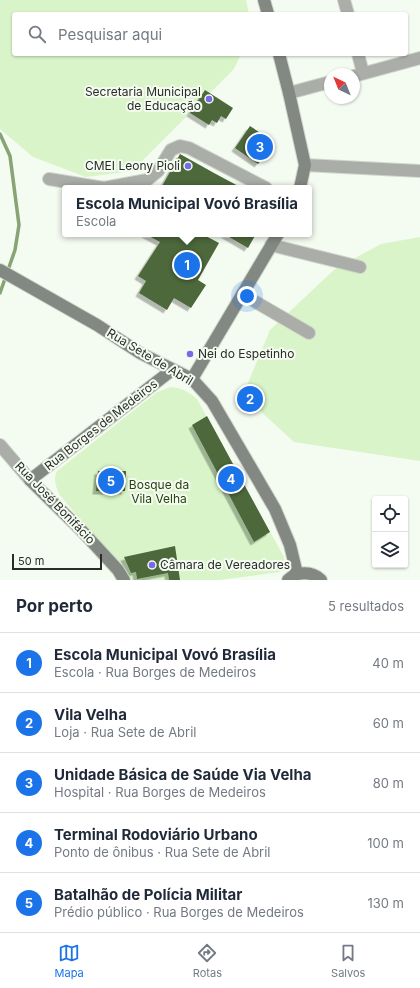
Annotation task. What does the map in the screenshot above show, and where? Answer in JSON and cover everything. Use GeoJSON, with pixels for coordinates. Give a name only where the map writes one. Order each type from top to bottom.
{"type":"FeatureCollection","features":[{"type":"Feature","properties":{"kind":"street"},"geometry":{"type":"LineString","coordinates":[[264,0],[267,12]]}},
{"type":"Feature","properties":{"kind":"street"},"geometry":{"type":"LineString","coordinates":[[344,0],[347,12]]}},
{"type":"Feature","properties":{"kind":"street"},"geometry":{"type":"LineString","coordinates":[[280,56],[305,165],[301,185]]}},
{"type":"Feature","properties":{"kind":"street"},"geometry":{"type":"LineString","coordinates":[[358,56],[358,68]]}},
{"type":"Feature","properties":{"kind":"street"},"geometry":{"type":"LineString","coordinates":[[360,73],[420,58]]}},
{"type":"Feature","properties":{"kind":"street"},"geometry":{"type":"LineString","coordinates":[[289,93],[324,84]]}},
{"type":"Feature","properties":{"kind":"street"},"geometry":{"type":"LineString","coordinates":[[120,185],[147,180],[158,171],[171,150],[180,146],[189,148],[260,185]]}},
{"type":"Feature","properties":{"kind":"street"},"geometry":{"type":"LineString","coordinates":[[305,165],[420,171]]}},
{"type":"Feature","properties":{"kind":"street"},"geometry":{"type":"LineString","coordinates":[[49,179],[86,185]]}},
{"type":"Feature","properties":{"kind":"street"},"geometry":{"type":"LineString","coordinates":[[192,379],[276,237]]}},
{"type":"Feature","properties":{"kind":"street"},"geometry":{"type":"LineString","coordinates":[[271,245],[360,267]]}},
{"type":"Feature","properties":{"kind":"street","name":"Rua Sete de Abril"},"geometry":{"type":"LineString","coordinates":[[0,270],[97,325],[140,353],[192,379],[212,401],[275,509],[290,545],[293,577]]}},
{"type":"Feature","properties":{"kind":"street"},"geometry":{"type":"LineString","coordinates":[[242,294],[309,333]]}},
{"type":"Feature","properties":{"kind":"street","name":"Rua Borges de Medeiros"},"geometry":{"type":"LineString","coordinates":[[30,480],[172,370]]}},
{"type":"Feature","properties":{"kind":"street","name":"Rua José Bonifácio"},"geometry":{"type":"LineString","coordinates":[[0,445],[30,480],[82,531],[118,570],[124,580]]}},
{"type":"Feature","properties":{"kind":"street"},"geometry":{"type":"LineString","coordinates":[[293,577],[305,573],[312,574],[321,580]]}},
{"type":"Feature","properties":{"kind":"green space"},"geometry":{"type":"Polygon","coordinates":[[[0,0],[246,0],[249,12],[12,12],[12,56],[240,56],[234,69],[132,171],[86,177],[33,157],[0,129],[0,0]]]}},
{"type":"Feature","properties":{"kind":"green space"},"geometry":{"type":"Polygon","coordinates":[[[420,237],[420,461],[294,442],[243,395],[270,330],[335,269],[381,244],[420,237]]]}},
{"type":"Feature","properties":{"kind":"green space","name":"Bosque da Vila Velha"},"geometry":{"type":"Polygon","coordinates":[[[171,387],[179,388],[197,399],[284,557],[285,566],[280,572],[219,580],[130,580],[59,494],[55,480],[57,471],[157,392],[171,387]]]}},
{"type":"Feature","properties":{"kind":"building","name":"Secretaria Municipal de Educação"},"geometry":{"type":"Polygon","coordinates":[[[205,90],[233,108],[226,119],[221,116],[217,123],[212,120],[209,125],[190,113],[205,90]]]}},
{"type":"Feature","properties":{"kind":"building"},"geometry":{"type":"Polygon","coordinates":[[[250,126],[274,142],[258,164],[235,148],[250,126]]]}},
{"type":"Feature","properties":{"kind":"building"},"geometry":{"type":"Polygon","coordinates":[[[180,154],[236,185],[163,185],[180,154]]]}},
{"type":"Feature","properties":{"kind":"building"},"geometry":{"type":"Polygon","coordinates":[[[151,237],[208,237],[219,243],[198,280],[206,285],[191,308],[174,298],[167,310],[139,293],[146,281],[138,276],[160,242],[151,237]]]}},
{"type":"Feature","properties":{"kind":"building"},"geometry":{"type":"Polygon","coordinates":[[[229,237],[254,237],[248,248],[229,237]]]}},
{"type":"Feature","properties":{"kind":"building"},"geometry":{"type":"Polygon","coordinates":[[[207,416],[270,532],[254,542],[192,425],[207,416]]]}},
{"type":"Feature","properties":{"kind":"building"},"geometry":{"type":"Polygon","coordinates":[[[98,471],[126,471],[125,491],[96,491],[98,471]]]}},
{"type":"Feature","properties":{"kind":"building","name":"Câmara de Vereadores"},"geometry":{"type":"Polygon","coordinates":[[[175,546],[180,580],[169,580],[168,573],[137,579],[136,572],[131,573],[124,557],[175,546]]]}},
{"type":"Feature","properties":{"kind":"waterway"},"geometry":{"type":"LineString","coordinates":[[0,134],[10,156],[19,225],[15,250],[0,293]]}},
{"type":"Feature","properties":{"kind":"place","name":"Secretaria Municipal de Educação"},"geometry":{"type":"Point","coordinates":[209,99]}},
{"type":"Feature","properties":{"kind":"place","name":"Unidade Básica de Saúde Via Velha"},"geometry":{"type":"Point","coordinates":[260,147]}},
{"type":"Feature","properties":{"kind":"place","name":"CMEI Leony Pioli"},"geometry":{"type":"Point","coordinates":[188,166]}},
{"type":"Feature","properties":{"kind":"place","name":"Escola Municipal Vovó Brasília"},"geometry":{"type":"Point","coordinates":[187,265]}},
{"type":"Feature","properties":{"kind":"place","name":"Nei do Espetinho"},"geometry":{"type":"Point","coordinates":[190,354]}},
{"type":"Feature","properties":{"kind":"place","name":"Vila Velha"},"geometry":{"type":"Point","coordinates":[250,399]}},
{"type":"Feature","properties":{"kind":"place","name":"Terminal Rodoviário Urbano"},"geometry":{"type":"Point","coordinates":[231,479]}},
{"type":"Feature","properties":{"kind":"place","name":"Batalhão de Polícia Militar"},"geometry":{"type":"Point","coordinates":[111,481]}},
{"type":"Feature","properties":{"kind":"place","name":"Câmara de Vereadores"},"geometry":{"type":"Point","coordinates":[152,565]}}]}
